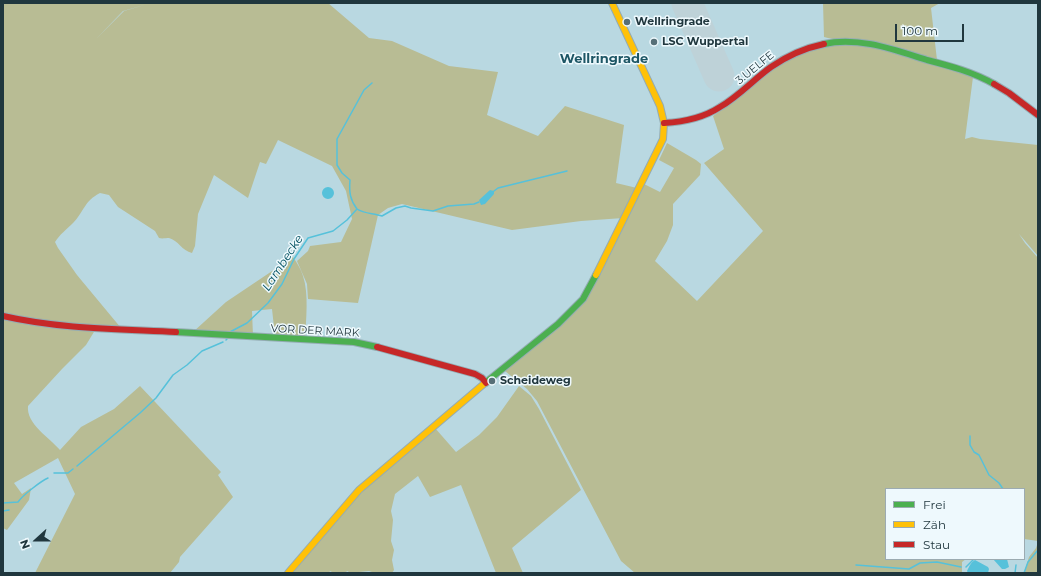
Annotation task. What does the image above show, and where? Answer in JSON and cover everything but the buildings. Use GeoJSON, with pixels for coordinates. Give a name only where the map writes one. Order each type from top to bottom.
{"type":"FeatureCollection","features":[{"type":"Feature","properties":{"kind":"street"},"geometry":{"type":"LineString","coordinates":[[288,573],[360,490],[486,382],[558,324],[583,299],[600,269],[663,139],[664,123],[660,106],[612,3]]}},
{"type":"Feature","properties":{"kind":"street","name":"3.UELFE"},"geometry":{"type":"LineString","coordinates":[[664,123],[694,119],[719,109],[770,67],[797,51],[821,43],[846,40],[877,44],[974,74],[1000,87],[1038,115]]}},
{"type":"Feature","properties":{"kind":"street","name":"VOR DER MARK"},"geometry":{"type":"LineString","coordinates":[[3,316],[29,322],[62,326],[359,343],[479,375],[486,382]]}},
{"type":"Feature","properties":{"kind":"green space"},"geometry":{"type":"Polygon","coordinates":[[[3,3],[328,3],[369,38],[392,41],[449,66],[498,72],[487,115],[538,136],[565,106],[624,125],[616,183],[637,188],[623,218],[581,221],[512,230],[402,204],[388,208],[378,215],[358,303],[308,299],[307,284],[297,261],[308,251],[310,246],[341,242],[352,219],[346,191],[332,166],[278,140],[266,164],[260,162],[248,198],[214,175],[198,214],[195,246],[192,253],[185,250],[172,239],[159,238],[155,231],[118,207],[109,195],[100,193],[95,196],[87,203],[77,219],[55,242],[77,275],[121,328],[97,327],[86,345],[28,406],[28,413],[35,425],[60,450],[81,427],[114,409],[140,386],[221,472],[218,475],[233,497],[180,557],[179,562],[170,573],[35,573],[75,494],[58,458],[14,483],[22,494],[31,488],[29,500],[7,530],[3,528],[3,3]],[[148,4],[123,11],[96,39],[124,11],[148,4]]]}},
{"type":"Feature","properties":{"kind":"green space"},"geometry":{"type":"Polygon","coordinates":[[[823,3],[940,3],[931,8],[937,60],[860,39],[834,39],[824,37],[823,3]]]}},
{"type":"Feature","properties":{"kind":"green space"},"geometry":{"type":"Polygon","coordinates":[[[829,44],[864,44],[935,64],[973,77],[965,139],[972,137],[1038,145],[1038,256],[1019,234],[1038,258],[1038,541],[1025,539],[1025,488],[885,488],[885,560],[965,560],[962,562],[962,573],[635,573],[621,561],[537,401],[527,389],[505,371],[574,310],[644,184],[660,192],[674,168],[659,160],[667,143],[701,164],[700,175],[673,204],[673,225],[667,241],[655,261],[697,301],[763,231],[704,163],[724,149],[713,116],[735,101],[772,70],[786,60],[802,52],[829,44]]]}},
{"type":"Feature","properties":{"kind":"green space"},"geometry":{"type":"Polygon","coordinates":[[[293,257],[299,266],[305,283],[307,307],[305,339],[275,336],[272,309],[252,311],[253,336],[193,332],[226,302],[293,257]]]}},
{"type":"Feature","properties":{"kind":"green space"},"geometry":{"type":"Polygon","coordinates":[[[519,386],[531,396],[539,409],[581,490],[512,548],[523,573],[496,573],[461,485],[430,497],[418,476],[395,494],[391,511],[393,520],[391,541],[394,550],[392,560],[394,570],[392,573],[375,573],[369,571],[349,573],[348,571],[343,573],[332,573],[331,571],[327,573],[293,573],[339,515],[361,492],[435,428],[456,452],[479,435],[497,417],[519,386]]]}},
{"type":"Feature","properties":{"kind":"green space"},"geometry":{"type":"Polygon","coordinates":[[[1038,542],[1038,573],[1024,573],[1029,557],[1036,548],[1038,542]]]}},
{"type":"Feature","properties":{"kind":"water"},"geometry":{"type":"Polygon","coordinates":[[[326,187],[330,187],[334,193],[330,199],[326,199],[322,195],[322,191],[326,187]]]}},
{"type":"Feature","properties":{"kind":"water"},"geometry":{"type":"Polygon","coordinates":[[[490,190],[494,191],[494,194],[485,204],[481,205],[479,200],[490,190]]]}},
{"type":"Feature","properties":{"kind":"water"},"geometry":{"type":"Polygon","coordinates":[[[975,560],[988,567],[988,573],[968,573],[967,571],[969,566],[975,560]]]}},
{"type":"Feature","properties":{"kind":"water"},"geometry":{"type":"Polygon","coordinates":[[[994,560],[1007,560],[1009,567],[1002,569],[994,560]]]}},
{"type":"Feature","properties":{"kind":"waterway","name":"Lambecke"},"geometry":{"type":"LineString","coordinates":[[228,333],[247,323],[268,303],[282,284],[294,259],[308,238],[333,231],[347,220],[357,209],[350,196],[350,180],[342,173],[337,165],[337,139],[364,90],[372,83]]}},
{"type":"Feature","properties":{"kind":"waterway"},"geometry":{"type":"LineString","coordinates":[[494,191],[498,188],[567,171]]}},
{"type":"Feature","properties":{"kind":"waterway"},"geometry":{"type":"LineString","coordinates":[[357,209],[363,212],[382,216],[396,208],[405,206],[433,211],[448,206],[474,204],[479,202]]}},
{"type":"Feature","properties":{"kind":"waterway","name":"Lambecke"},"geometry":{"type":"LineString","coordinates":[[77,466],[156,398],[173,375],[187,365],[202,351],[223,342]]}},
{"type":"Feature","properties":{"kind":"waterway"},"geometry":{"type":"LineString","coordinates":[[970,436],[970,445],[974,452],[979,455],[989,475],[999,483],[1002,488]]}},
{"type":"Feature","properties":{"kind":"waterway","name":"Lambecke"},"geometry":{"type":"LineString","coordinates":[[54,473],[68,473],[73,469]]}},
{"type":"Feature","properties":{"kind":"waterway","name":"Lambecke"},"geometry":{"type":"LineString","coordinates":[[3,503],[18,502],[32,488],[48,478]]}},
{"type":"Feature","properties":{"kind":"waterway"},"geometry":{"type":"LineString","coordinates":[[3,511],[9,510]]}},
{"type":"Feature","properties":{"kind":"waterway"},"geometry":{"type":"LineString","coordinates":[[1024,573],[1028,562],[1038,550]]}},
{"type":"Feature","properties":{"kind":"waterway"},"geometry":{"type":"LineString","coordinates":[[966,567],[973,560]]}},
{"type":"Feature","properties":{"kind":"waterway"},"geometry":{"type":"LineString","coordinates":[[856,565],[909,569],[920,563],[937,562],[961,567]]}},
{"type":"Feature","properties":{"kind":"waterway"},"geometry":{"type":"LineString","coordinates":[[1015,573],[1016,565]]}},
{"type":"Feature","properties":{"kind":"runway"},"geometry":{"type":"LineString","coordinates":[[687,3],[719,76]]}},
{"type":"Feature","properties":{"kind":"traffic: fast"},"geometry":{"type":"LineString","coordinates":[[824,44],[850,42],[889,48],[961,70],[994,84]]}},
{"type":"Feature","properties":{"kind":"traffic: fast"},"geometry":{"type":"LineString","coordinates":[[485,383],[558,324],[583,299],[596,275]]}},
{"type":"Feature","properties":{"kind":"traffic: fast"},"geometry":{"type":"LineString","coordinates":[[176,332],[354,342],[377,347]]}},
{"type":"Feature","properties":{"kind":"traffic: slow"},"geometry":{"type":"LineString","coordinates":[[596,275],[663,139],[664,123],[660,106],[612,3]]}},
{"type":"Feature","properties":{"kind":"traffic: slow"},"geometry":{"type":"LineString","coordinates":[[288,573],[359,490],[485,383]]}},
{"type":"Feature","properties":{"kind":"traffic: jam"},"geometry":{"type":"LineString","coordinates":[[664,123],[693,119],[714,111],[727,103],[777,63],[803,50],[824,44]]}},
{"type":"Feature","properties":{"kind":"traffic: jam"},"geometry":{"type":"LineString","coordinates":[[994,84],[1009,93],[1038,115]]}},
{"type":"Feature","properties":{"kind":"traffic: jam"},"geometry":{"type":"LineString","coordinates":[[3,316],[46,324],[67,326],[176,332]]}},
{"type":"Feature","properties":{"kind":"traffic: jam"},"geometry":{"type":"LineString","coordinates":[[377,347],[475,374],[482,378],[486,383]]}},
{"type":"Feature","properties":{"kind":"place","name":"Wellringrade"},"geometry":{"type":"Point","coordinates":[627,22]}},
{"type":"Feature","properties":{"kind":"place","name":"LSC Wuppertal"},"geometry":{"type":"Point","coordinates":[654,42]}},
{"type":"Feature","properties":{"kind":"place","name":"Scheideweg"},"geometry":{"type":"Point","coordinates":[492,381]}},
{"type":"Feature","properties":{"kind":"district","name":"Wellringrade"},"geometry":{"type":"Point","coordinates":[604,59]}}]}
